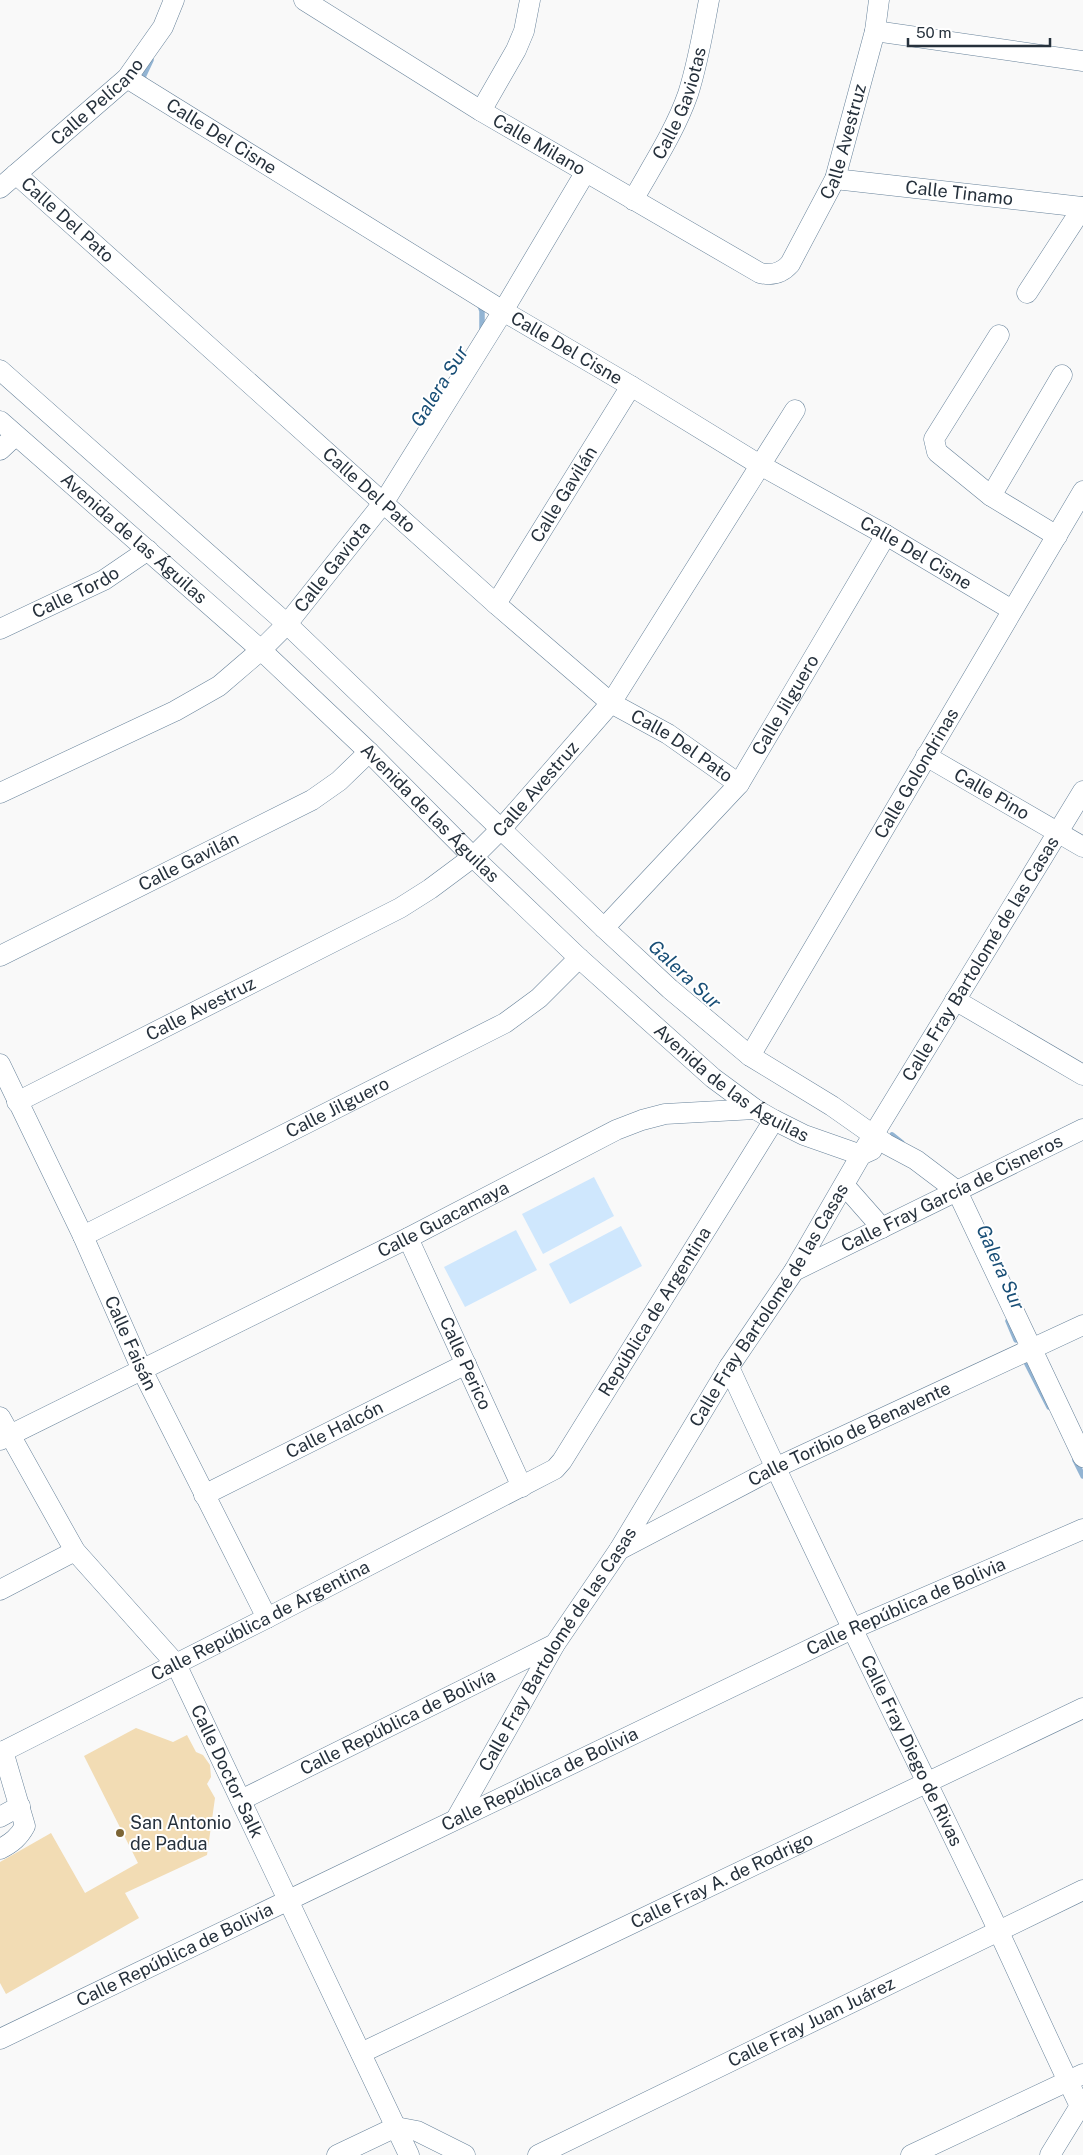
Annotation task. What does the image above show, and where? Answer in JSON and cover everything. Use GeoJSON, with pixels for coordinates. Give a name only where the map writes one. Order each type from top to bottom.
{"type":"FeatureCollection","features":[{"type":"Feature","properties":{"kind":"street","name":"Calle Pelícano"},"geometry":{"type":"LineString","coordinates":[[0,188],[127,78],[163,27],[174,0]]}},
{"type":"Feature","properties":{"kind":"street"},"geometry":{"type":"LineString","coordinates":[[481,111],[519,44],[524,31],[530,0]]}},
{"type":"Feature","properties":{"kind":"street","name":"Calle Gaviotas"},"geometry":{"type":"LineString","coordinates":[[633,200],[688,95],[701,48],[709,0]]}},
{"type":"Feature","properties":{"kind":"street","name":"Calle Avestruz"},"geometry":{"type":"LineString","coordinates":[[781,272],[790,264],[835,180],[875,31],[879,0]]}},
{"type":"Feature","properties":{"kind":"street","name":"Calle Milano"},"geometry":{"type":"LineString","coordinates":[[311,2],[481,111],[760,273],[773,274],[781,272]]}},
{"type":"Feature","properties":{"kind":"street"},"geometry":{"type":"LineString","coordinates":[[875,31],[1083,61]]}},
{"type":"Feature","properties":{"kind":"street","name":"Calle Del Cisne"},"geometry":{"type":"LineString","coordinates":[[127,78],[503,311],[631,386],[760,466],[886,535],[1012,610]]}},
{"type":"Feature","properties":{"kind":"street","name":"Calle Gaviota"},"geometry":{"type":"LineString","coordinates":[[0,793],[174,711],[219,686],[261,650],[287,624],[384,502],[586,173]]}},
{"type":"Feature","properties":{"kind":"street","name":"Calle Del Pato"},"geometry":{"type":"LineString","coordinates":[[16,174],[496,604],[610,703],[668,734],[739,784]]}},
{"type":"Feature","properties":{"kind":"street","name":"Calle Tinamo"},"geometry":{"type":"LineString","coordinates":[[835,180],[1083,207]]}},
{"type":"Feature","properties":{"kind":"street"},"geometry":{"type":"LineString","coordinates":[[1027,292],[1083,207]]}},
{"type":"Feature","properties":{"kind":"street"},"geometry":{"type":"LineString","coordinates":[[999,335],[934,439],[937,452],[992,496],[1057,536]]}},
{"type":"Feature","properties":{"kind":"street","name":"Avenida de las Águilas"},"geometry":{"type":"LineString","coordinates":[[0,370],[287,624],[670,989],[750,1056],[832,1106],[879,1140],[916,1160],[957,1191]]}},
{"type":"Feature","properties":{"kind":"street"},"geometry":{"type":"LineString","coordinates":[[992,496],[1062,375]]}},
{"type":"Feature","properties":{"kind":"street","name":"Calle Gavilán"},"geometry":{"type":"LineString","coordinates":[[496,604],[631,386]]}},
{"type":"Feature","properties":{"kind":"street","name":"Calle Avestruz"},"geometry":{"type":"LineString","coordinates":[[17,1102],[400,908],[430,889],[473,857],[502,828],[610,703],[795,410]]}},
{"type":"Feature","properties":{"kind":"street","name":"Avenida de las Águilas"},"geometry":{"type":"LineString","coordinates":[[0,421],[261,650],[369,752],[473,857],[578,958],[713,1078],[755,1109],[774,1120],[804,1135],[861,1155]]}},
{"type":"Feature","properties":{"kind":"street"},"geometry":{"type":"LineString","coordinates":[[0,450],[15,436]]}},
{"type":"Feature","properties":{"kind":"street","name":"Calle Golondrinas"},"geometry":{"type":"LineString","coordinates":[[750,1056],[1083,491]]}},
{"type":"Feature","properties":{"kind":"street","name":"Calle Jilguero"},"geometry":{"type":"LineString","coordinates":[[604,928],[739,784],[886,535]]}},
{"type":"Feature","properties":{"kind":"street","name":"Calle Tordo"},"geometry":{"type":"LineString","coordinates":[[0,628],[104,580],[148,550]]}},
{"type":"Feature","properties":{"kind":"street","name":"Calle Gavilán"},"geometry":{"type":"LineString","coordinates":[[0,956],[312,800],[339,781],[369,752]]}},
{"type":"Feature","properties":{"kind":"street","name":"Calle Pino"},"geometry":{"type":"LineString","coordinates":[[926,756],[1083,847]]}},
{"type":"Feature","properties":{"kind":"street","name":"Calle Fray Bartolomé de las Casas"},"geometry":{"type":"LineString","coordinates":[[456,1819],[555,1644],[619,1550],[729,1367],[794,1271],[845,1186],[861,1155],[879,1140],[956,1000],[1083,791]]}},
{"type":"Feature","properties":{"kind":"street","name":"Calle Jilguero"},"geometry":{"type":"LineString","coordinates":[[83,1236],[505,1023],[539,998],[578,958]]}},
{"type":"Feature","properties":{"kind":"street"},"geometry":{"type":"LineString","coordinates":[[956,1000],[1083,1075]]}},
{"type":"Feature","properties":{"kind":"street","name":"Calle Faisán"},"geometry":{"type":"LineString","coordinates":[[0,1064],[83,1236],[142,1370],[267,1618]]}},
{"type":"Feature","properties":{"kind":"street","name":"Calle Guacamaya"},"geometry":{"type":"LineString","coordinates":[[5,1438],[408,1238],[616,1130],[665,1114],[755,1109]]}},
{"type":"Feature","properties":{"kind":"street","name":"República de Argentina"},"geometry":{"type":"LineString","coordinates":[[522,1487],[546,1475],[562,1461],[774,1120]]}},
{"type":"Feature","properties":{"kind":"street","name":"Calle Fray García de Cisneros"},"geometry":{"type":"LineString","coordinates":[[794,1271],[1083,1129]]}},
{"type":"Feature","properties":{"kind":"street"},"geometry":{"type":"LineString","coordinates":[[845,1186],[882,1228]]}},
{"type":"Feature","properties":{"kind":"street"},"geometry":{"type":"LineString","coordinates":[[957,1191],[1083,1458]]}},
{"type":"Feature","properties":{"kind":"street","name":"Calle Perico"},"geometry":{"type":"LineString","coordinates":[[408,1238],[522,1487]]}},
{"type":"Feature","properties":{"kind":"street","name":"Calle Toribio de Benavente"},"geometry":{"type":"LineString","coordinates":[[619,1550],[775,1468],[1033,1350],[1083,1325]]}},
{"type":"Feature","properties":{"kind":"street","name":"Calle Halcón"},"geometry":{"type":"LineString","coordinates":[[204,1495],[466,1364]]}},
{"type":"Feature","properties":{"kind":"street","name":"Calle Fray Diego de Rivas"},"geometry":{"type":"LineString","coordinates":[[729,1367],[852,1629],[999,1931],[1075,2078],[1081,2107]]}},
{"type":"Feature","properties":{"kind":"street","name":"Calle Doctor Salk"},"geometry":{"type":"LineString","coordinates":[[0,1417],[5,1438],[75,1551],[176,1664],[410,2155]]}},
{"type":"Feature","properties":{"kind":"street","name":"Calle República de Argentina"},"geometry":{"type":"LineString","coordinates":[[1,1752],[522,1487]]}},
{"type":"Feature","properties":{"kind":"street","name":"Calle República de Bolivia"},"geometry":{"type":"LineString","coordinates":[[0,2039],[852,1629],[1083,1529]]}},
{"type":"Feature","properties":{"kind":"street"},"geometry":{"type":"LineString","coordinates":[[0,1590],[75,1551]]}},
{"type":"Feature","properties":{"kind":"street","name":"Calle República de Bolivía"},"geometry":{"type":"LineString","coordinates":[[241,1800],[555,1644]]}},
{"type":"Feature","properties":{"kind":"street","name":"Calle Fray A. de Rodrigo"},"geometry":{"type":"LineString","coordinates":[[361,2053],[1083,1708]]}},
{"type":"Feature","properties":{"kind":"street"},"geometry":{"type":"LineString","coordinates":[[0,1848],[10,1844],[20,1835],[24,1826],[20,1806],[1,1752]]}},
{"type":"Feature","properties":{"kind":"street"},"geometry":{"type":"LineString","coordinates":[[0,1816],[20,1806]]}},
{"type":"Feature","properties":{"kind":"street","name":"Calle Fray Juan Juárez"},"geometry":{"type":"LineString","coordinates":[[538,2155],[1083,1890]]}},
{"type":"Feature","properties":{"kind":"street"},"geometry":{"type":"LineString","coordinates":[[911,2155],[1075,2078]]}},
{"type":"Feature","properties":{"kind":"street"},"geometry":{"type":"LineString","coordinates":[[1050,2155],[1081,2107]]}},
{"type":"Feature","properties":{"kind":"street"},"geometry":{"type":"LineString","coordinates":[[337,2155],[396,2127],[417,2131],[465,2155]]}},
{"type":"Feature","properties":{"kind":"shaded area"},"geometry":{"type":"Polygon","coordinates":[[[594,1177],[614,1216],[543,1254],[522,1214],[594,1177]]]}},
{"type":"Feature","properties":{"kind":"shaded area"},"geometry":{"type":"Polygon","coordinates":[[[621,1226],[642,1266],[570,1304],[549,1264],[621,1226]]]}},
{"type":"Feature","properties":{"kind":"shaded area"},"geometry":{"type":"Polygon","coordinates":[[[516,1230],[537,1270],[465,1307],[444,1267],[516,1230]]]}},
{"type":"Feature","properties":{"kind":"building"},"geometry":{"type":"Polygon","coordinates":[[[136,1728],[173,1742],[187,1735],[196,1752],[203,1755],[210,1765],[211,1777],[207,1784],[215,1798],[207,1855],[125,1893],[139,1918],[6,1994],[0,1983],[0,1862],[51,1833],[85,1893],[138,1863],[84,1756],[136,1728]]]}},
{"type":"Feature","properties":{"kind":"waterway","name":"Galera Sur"},"geometry":{"type":"LineString","coordinates":[[147,83],[143,77],[151,60]]}},
{"type":"Feature","properties":{"kind":"waterway","name":"Galera Sur"},"geometry":{"type":"LineString","coordinates":[[479,303],[482,311],[482,331]]}},
{"type":"Feature","properties":{"kind":"waterway","name":"Galera Sur"},"geometry":{"type":"LineString","coordinates":[[892,1135],[902,1143]]}},
{"type":"Feature","properties":{"kind":"waterway","name":"Galera Sur"},"geometry":{"type":"LineString","coordinates":[[1008,1321],[1016,1340]]}},
{"type":"Feature","properties":{"kind":"waterway","name":"Galera Sur"},"geometry":{"type":"LineString","coordinates":[[1024,1358],[1049,1407]]}},
{"type":"Feature","properties":{"kind":"waterway","name":"Galera Sur"},"geometry":{"type":"LineString","coordinates":[[1075,1460],[1083,1476]]}},
{"type":"Feature","properties":{"kind":"place","name":"San Antonio de Padua"},"geometry":{"type":"Point","coordinates":[120,1833]}}]}
